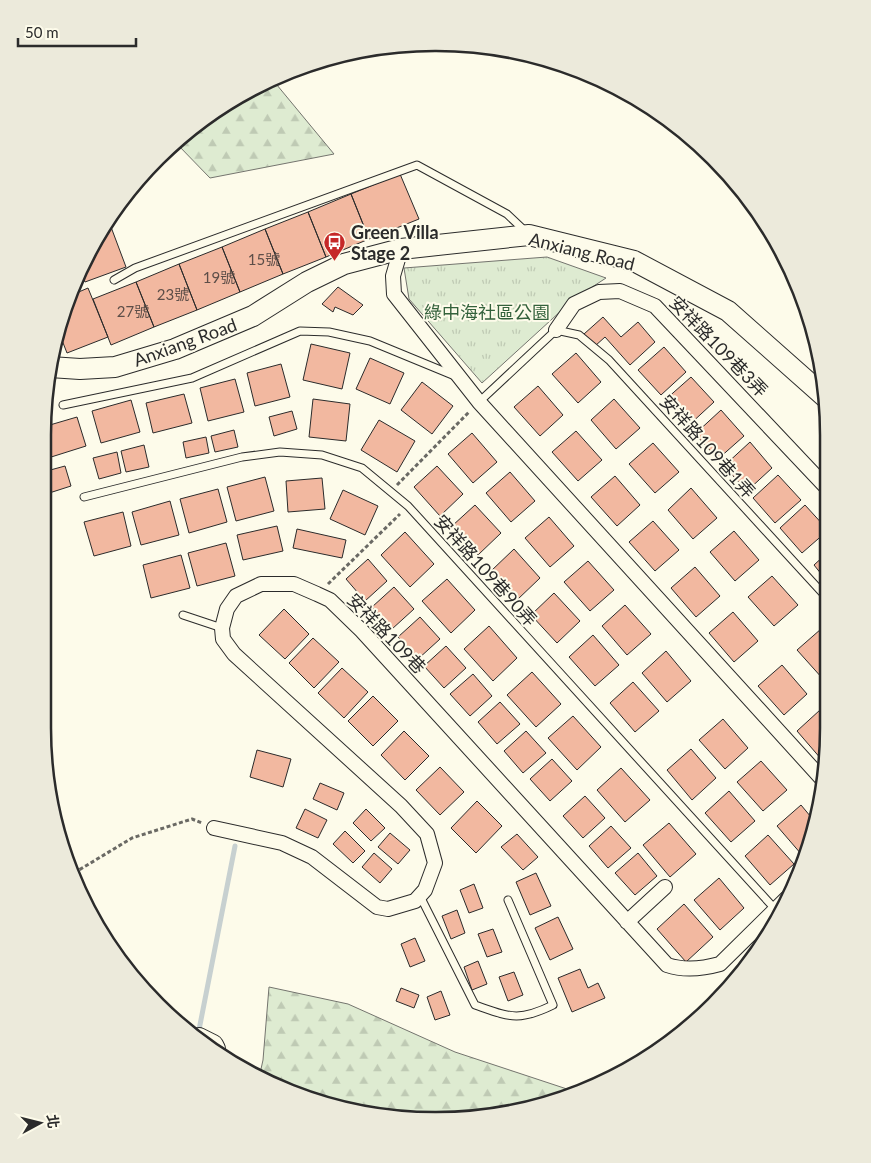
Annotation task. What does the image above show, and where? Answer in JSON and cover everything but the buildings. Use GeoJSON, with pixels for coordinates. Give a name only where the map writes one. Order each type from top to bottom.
{"type":"FeatureCollection","features":[{"type":"Feature","properties":{"kind":"street","name":"Anxiang Road"},"geometry":{"type":"LineString","coordinates":[[58,368],[115,367],[174,349],[253,316],[308,282],[344,264],[401,249],[529,235],[634,261],[728,311],[817,389]]}},
{"type":"Feature","properties":{"kind":"street"},"geometry":{"type":"LineString","coordinates":[[401,249],[393,276],[394,294],[479,402],[817,773]]}},
{"type":"Feature","properties":{"kind":"street","name":"安祥路109巷3弄"},"geometry":{"type":"LineString","coordinates":[[556,330],[574,304],[599,292],[620,290],[655,306],[820,482]]}},
{"type":"Feature","properties":{"kind":"street","name":"安祥路109巷"},"geometry":{"type":"LineString","coordinates":[[222,628],[227,610],[236,596],[261,584],[294,584],[330,600],[362,631],[667,965],[681,969],[706,968],[720,964],[772,912]]}},
{"type":"Feature","properties":{"kind":"street"},"geometry":{"type":"LineString","coordinates":[[214,828],[282,843],[312,857],[377,907],[388,909],[415,901],[425,890],[435,863],[427,834],[401,806],[234,654],[223,640],[222,628]]}},
{"type":"Feature","properties":{"kind":"street"},"geometry":{"type":"LineString","coordinates":[[628,922],[665,887]]}},
{"type":"Feature","properties":{"kind":"lane"},"geometry":{"type":"LineString","coordinates":[[114,280],[135,268],[416,165],[507,214],[529,235]]}},
{"type":"Feature","properties":{"kind":"lane","name":"安祥路109巷3弄"},"geometry":{"type":"LineString","coordinates":[[479,402],[556,330]]}},
{"type":"Feature","properties":{"kind":"lane","name":"安祥路109巷1弄"},"geometry":{"type":"LineString","coordinates":[[556,330],[579,335],[609,360],[820,590]]}},
{"type":"Feature","properties":{"kind":"lane"},"geometry":{"type":"LineString","coordinates":[[63,405],[192,378],[300,331],[329,332],[370,341],[460,378]]}},
{"type":"Feature","properties":{"kind":"lane","name":"安祥路109巷90弄"},"geometry":{"type":"LineString","coordinates":[[84,496],[242,456],[280,452],[322,455],[362,468],[408,506],[774,908]]}},
{"type":"Feature","properties":{"kind":"lane"},"geometry":{"type":"LineString","coordinates":[[183,615],[222,628]]}},
{"type":"Feature","properties":{"kind":"lane"},"geometry":{"type":"LineString","coordinates":[[420,896],[475,1005],[512,1017],[534,1014],[552,1005],[508,900]]}},
{"type":"Feature","properties":{"kind":"path"},"geometry":{"type":"LineString","coordinates":[[390,492],[479,402]]}},
{"type":"Feature","properties":{"kind":"path"},"geometry":{"type":"LineString","coordinates":[[317,594],[408,506]]}},
{"type":"Feature","properties":{"kind":"path"},"geometry":{"type":"LineString","coordinates":[[78,870],[132,838],[192,819],[214,828]]}},
{"type":"Feature","properties":{"kind":"green space"},"geometry":{"type":"Polygon","coordinates":[[[277,85],[334,154],[210,178],[181,148],[222,116],[277,85]]]}},
{"type":"Feature","properties":{"kind":"green space","name":"綠中海社區公園"},"geometry":{"type":"Polygon","coordinates":[[[547,257],[606,278],[574,299],[482,383],[409,299],[404,268],[547,257]]]}},
{"type":"Feature","properties":{"kind":"green space"},"geometry":{"type":"Polygon","coordinates":[[[269,987],[348,1004],[455,1052],[566,1089],[535,1099],[486,1108],[436,1112],[410,1111],[336,1099],[288,1083],[261,1069],[269,987]]]}},
{"type":"Feature","properties":{"kind":"waterway"},"geometry":{"type":"LineString","coordinates":[[199,1030],[235,846]]}},
{"type":"Feature","properties":{"kind":"place","name":"Green Villa Stage 2"},"geometry":{"type":"Point","coordinates":[335,261]}}]}
